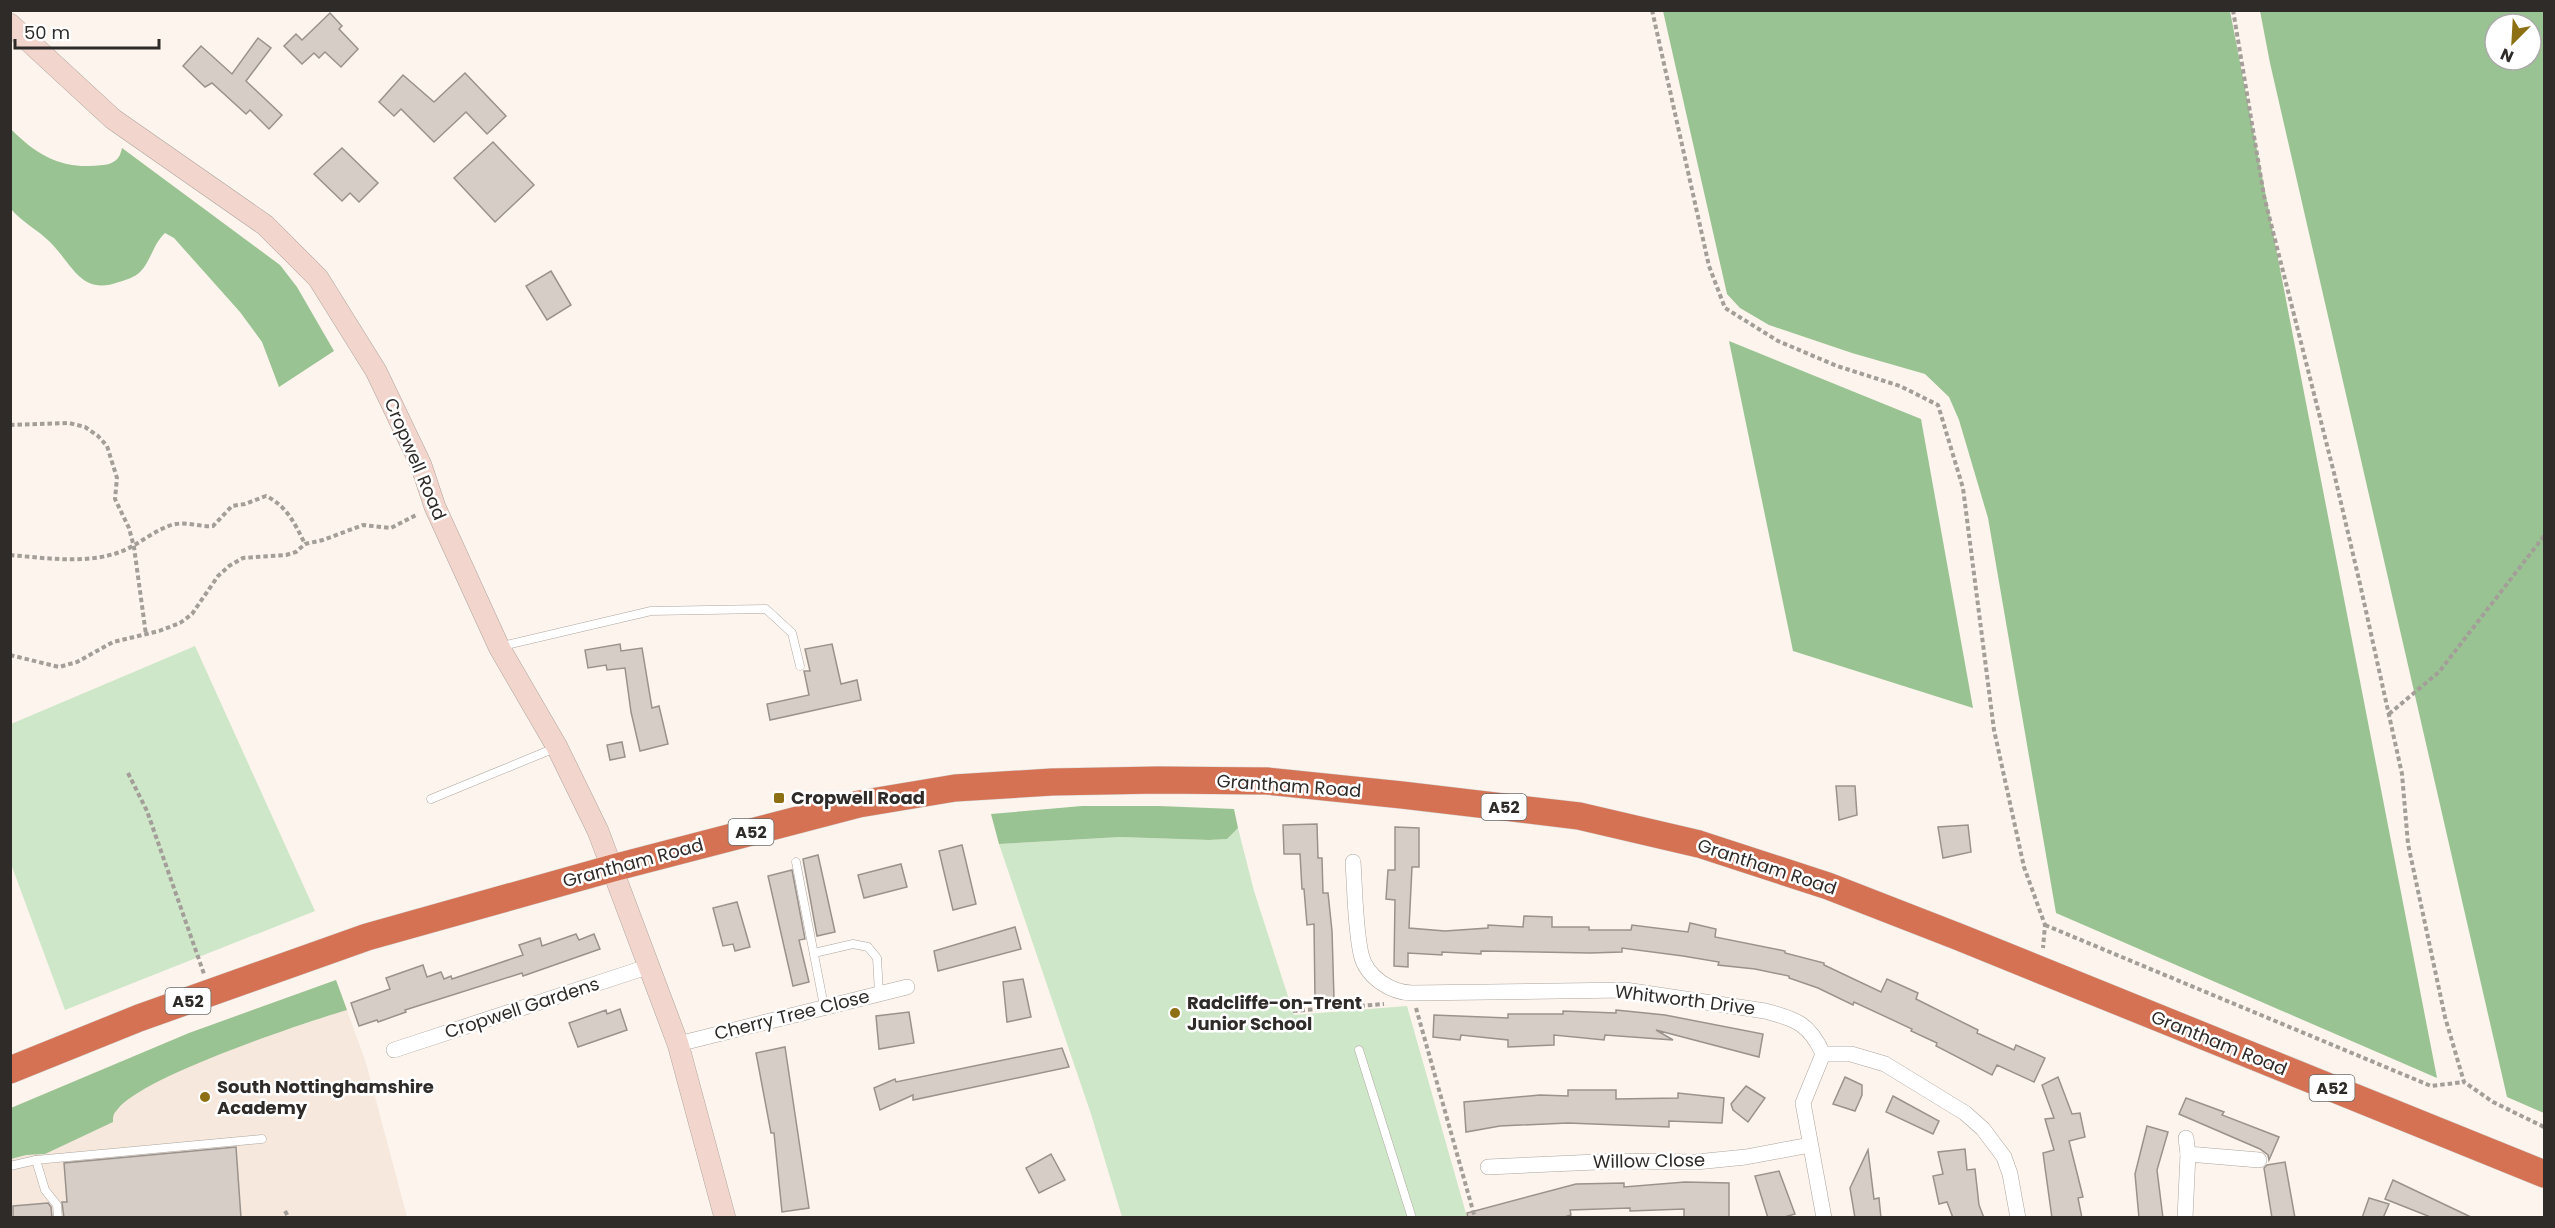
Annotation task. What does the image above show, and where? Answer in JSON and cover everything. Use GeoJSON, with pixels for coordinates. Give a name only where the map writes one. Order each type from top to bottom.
{"type":"FeatureCollection","features":[{"type":"Feature","properties":{"kind":"highway","name":"Grantham Road"},"geometry":{"type":"LineString","coordinates":[[10,1070],[139,1018],[367,937],[613,868],[859,804],[955,788],[1052,782],[1158,780],[1267,782],[1579,816],[1700,844],[1828,886],[2544,1174]]}},
{"type":"Feature","properties":{"kind":"street","name":"Cropwell Road"},"geometry":{"type":"LineString","coordinates":[[10,24],[112,118],[265,225],[318,278],[376,371],[422,465],[435,507],[499,647],[557,747],[598,831],[678,1044],[725,1218]]}},
{"type":"Feature","properties":{"kind":"street","name":"Whitworth Drive"},"geometry":{"type":"LineString","coordinates":[[1353,862],[1361,956],[1377,979],[1396,991],[1414,997],[1625,990],[1661,994],[1786,1016],[1808,1028],[1823,1054]]}},
{"type":"Feature","properties":{"kind":"street","name":"Cropwell Gardens"},"geometry":{"type":"LineString","coordinates":[[394,1050],[650,966]]}},
{"type":"Feature","properties":{"kind":"street","name":"Cherry Tree Close"},"geometry":{"type":"LineString","coordinates":[[678,1044],[907,987]]}},
{"type":"Feature","properties":{"kind":"street"},"geometry":{"type":"LineString","coordinates":[[1824,1218],[1803,1103],[1823,1054],[1851,1054],[1885,1064],[1965,1113],[1983,1129],[2004,1157],[2010,1174],[2018,1218]]}},
{"type":"Feature","properties":{"kind":"street"},"geometry":{"type":"LineString","coordinates":[[2185,1218],[2188,1154],[2186,1138]]}},
{"type":"Feature","properties":{"kind":"street","name":"Willow Close"},"geometry":{"type":"LineString","coordinates":[[1488,1167],[1619,1161],[1696,1162],[1746,1157],[1810,1145]]}},
{"type":"Feature","properties":{"kind":"street"},"geometry":{"type":"LineString","coordinates":[[2188,1154],[2259,1160]]}},
{"type":"Feature","properties":{"kind":"lane"},"geometry":{"type":"LineString","coordinates":[[499,647],[651,611],[766,609],[792,633],[800,666]]}},
{"type":"Feature","properties":{"kind":"lane"},"geometry":{"type":"LineString","coordinates":[[431,799],[557,747]]}},
{"type":"Feature","properties":{"kind":"lane"},"geometry":{"type":"LineString","coordinates":[[796,862],[824,1006]]}},
{"type":"Feature","properties":{"kind":"lane"},"geometry":{"type":"LineString","coordinates":[[814,953],[853,944],[868,947],[877,958],[879,993]]}},
{"type":"Feature","properties":{"kind":"lane"},"geometry":{"type":"LineString","coordinates":[[1359,1050],[1412,1218]]}},
{"type":"Feature","properties":{"kind":"lane"},"geometry":{"type":"LineString","coordinates":[[10,1166],[36,1160],[262,1139]]}},
{"type":"Feature","properties":{"kind":"lane"},"geometry":{"type":"LineString","coordinates":[[36,1160],[45,1190],[57,1206],[58,1218]]}},
{"type":"Feature","properties":{"kind":"path"},"geometry":{"type":"LineString","coordinates":[[1652,10],[1709,266],[1725,308],[1778,340],[1837,366],[1900,386],[1938,405],[1963,488],[1994,730],[2024,867],[2045,925],[2431,1086],[2464,1083],[2493,1102],[2544,1127]]}},
{"type":"Feature","properties":{"kind":"path"},"geometry":{"type":"LineString","coordinates":[[2233,10],[2264,196],[2334,473],[2389,714],[2402,774],[2408,844],[2445,1017],[2464,1083]]}},
{"type":"Feature","properties":{"kind":"path"},"geometry":{"type":"LineString","coordinates":[[10,425],[69,423],[85,427],[107,446],[117,478],[115,499],[129,528],[134,547],[146,635]]}},
{"type":"Feature","properties":{"kind":"path"},"geometry":{"type":"LineString","coordinates":[[10,555],[62,559],[98,558],[134,547],[174,524],[213,526],[232,506],[266,496],[277,501],[291,517],[305,544]]}},
{"type":"Feature","properties":{"kind":"path"},"geometry":{"type":"LineString","coordinates":[[10,655],[58,667],[77,662],[113,642],[146,635],[180,623],[192,614],[203,596],[229,566],[243,558],[286,555],[296,552],[305,544],[323,540],[363,525],[391,528],[435,507]]}},
{"type":"Feature","properties":{"kind":"path"},"geometry":{"type":"LineString","coordinates":[[2389,714],[2439,672],[2544,536]]}},
{"type":"Feature","properties":{"kind":"path"},"geometry":{"type":"LineString","coordinates":[[128,773],[147,811],[210,993]]}},
{"type":"Feature","properties":{"kind":"path"},"geometry":{"type":"LineString","coordinates":[[1293,1011],[1414,997],[1475,1218]]}},
{"type":"Feature","properties":{"kind":"path"},"geometry":{"type":"LineString","coordinates":[[285,1211],[289,1218]]}},
{"type":"Feature","properties":{"kind":"shaded area","name":"South Nottinghamshire Academy"},"geometry":{"type":"Polygon","coordinates":[[[336,980],[366,1063],[407,1217],[11,1217],[10,1108],[189,1033],[336,980]]]}},
{"type":"Feature","properties":{"kind":"green space"},"geometry":{"type":"Polygon","coordinates":[[[1663,11],[2230,11],[2437,1078],[2056,913],[1988,518],[1959,420],[1949,397],[1925,374],[1852,353],[1769,325],[1740,308],[1727,294],[1663,11]]]}},
{"type":"Feature","properties":{"kind":"green space"},"geometry":{"type":"Polygon","coordinates":[[[2260,11],[2544,11],[2544,1113],[2507,1097],[2260,11]]]}},
{"type":"Feature","properties":{"kind":"green space"},"geometry":{"type":"Polygon","coordinates":[[[11,129],[31,147],[64,163],[103,165],[116,160],[122,148],[280,265],[297,287],[334,351],[279,387],[262,342],[240,312],[174,238],[165,233],[144,268],[136,275],[106,285],[87,282],[50,242],[11,209],[11,129]]]}},
{"type":"Feature","properties":{"kind":"green space"},"geometry":{"type":"Polygon","coordinates":[[[1729,341],[1921,419],[1973,708],[1793,651],[1729,341]]]}},
{"type":"Feature","properties":{"kind":"green space"},"geometry":{"type":"Polygon","coordinates":[[[195,646],[315,911],[65,1010],[11,864],[11,724],[195,646]]]}},
{"type":"Feature","properties":{"kind":"green space"},"geometry":{"type":"Polygon","coordinates":[[[1082,806],[1234,809],[1238,828],[1227,839],[1120,837],[999,844],[991,814],[1082,806]]]}},
{"type":"Feature","properties":{"kind":"green space","name":"Radcliffe-on-Trent Junior School"},"geometry":{"type":"Polygon","coordinates":[[[1238,828],[1254,891],[1294,1015],[1407,1006],[1467,1217],[1122,1217],[1091,1114],[999,844],[1120,837],[1227,839],[1238,828]]]}},
{"type":"Feature","properties":{"kind":"green space"},"geometry":{"type":"Polygon","coordinates":[[[336,980],[347,1010],[296,1026],[189,1067],[132,1097],[116,1111],[113,1122],[45,1154],[11,1159],[11,1108],[189,1033],[336,980]]]}},
{"type":"Feature","properties":{"kind":"building"},"geometry":{"type":"Polygon","coordinates":[[[330,13],[342,26],[339,29],[358,49],[341,67],[325,52],[319,58],[314,53],[302,64],[284,46],[296,34],[302,40],[330,13]]]}},
{"type":"Feature","properties":{"kind":"building"},"geometry":{"type":"Polygon","coordinates":[[[258,38],[271,48],[246,81],[282,115],[269,129],[250,110],[246,114],[212,83],[205,87],[183,66],[201,46],[232,74],[258,38]]]}},
{"type":"Feature","properties":{"kind":"building"},"geometry":{"type":"Polygon","coordinates":[[[465,73],[506,116],[487,134],[466,112],[434,142],[401,109],[394,116],[379,102],[403,75],[434,102],[465,73]]]}},
{"type":"Feature","properties":{"kind":"building"},"geometry":{"type":"Polygon","coordinates":[[[493,142],[534,185],[495,222],[454,178],[493,142]]]}},
{"type":"Feature","properties":{"kind":"building"},"geometry":{"type":"Polygon","coordinates":[[[342,148],[378,183],[359,202],[350,193],[342,201],[314,174],[342,148]]]}},
{"type":"Feature","properties":{"kind":"building"},"geometry":{"type":"Polygon","coordinates":[[[551,271],[571,305],[547,320],[526,286],[551,271]]]}},
{"type":"Feature","properties":{"kind":"building"},"geometry":{"type":"Polygon","coordinates":[[[620,644],[621,651],[642,648],[652,708],[659,706],[668,744],[640,751],[631,712],[625,668],[607,670],[606,665],[588,668],[585,650],[620,644]]]}},
{"type":"Feature","properties":{"kind":"building"},"geometry":{"type":"Polygon","coordinates":[[[832,644],[841,684],[857,680],[861,700],[770,720],[767,704],[809,695],[804,671],[810,671],[805,649],[832,644]]]}},
{"type":"Feature","properties":{"kind":"building"},"geometry":{"type":"Polygon","coordinates":[[[622,742],[625,757],[610,760],[607,745],[622,742]]]}},
{"type":"Feature","properties":{"kind":"building"},"geometry":{"type":"Polygon","coordinates":[[[1836,786],[1855,786],[1857,815],[1839,820],[1836,786]]]}},
{"type":"Feature","properties":{"kind":"building"},"geometry":{"type":"Polygon","coordinates":[[[1317,824],[1318,858],[1322,858],[1323,893],[1328,893],[1332,931],[1334,999],[1315,999],[1314,924],[1307,925],[1300,854],[1284,854],[1283,825],[1317,824]]]}},
{"type":"Feature","properties":{"kind":"building"},"geometry":{"type":"Polygon","coordinates":[[[1968,825],[1971,852],[1943,858],[1938,827],[1968,825]]]}},
{"type":"Feature","properties":{"kind":"building"},"geometry":{"type":"Polygon","coordinates":[[[1395,827],[1419,828],[1419,867],[1412,867],[1409,928],[1445,931],[1488,928],[1488,925],[1523,927],[1524,916],[1552,917],[1552,927],[1589,927],[1589,930],[1631,930],[1632,925],[1688,932],[1690,923],[1716,929],[1715,937],[1785,951],[1785,953],[1824,963],[1881,992],[1887,979],[1918,993],[1916,999],[1978,1030],[1977,1033],[2014,1050],[2016,1045],[2045,1058],[2034,1082],[1997,1065],[1992,1075],[1936,1046],[1937,1043],[1911,1031],[1912,1029],[1854,1002],[1853,1005],[1818,988],[1789,978],[1789,976],[1718,965],[1719,962],[1683,956],[1622,948],[1622,952],[1590,953],[1481,951],[1481,954],[1442,952],[1442,955],[1408,953],[1408,967],[1394,966],[1395,900],[1386,899],[1388,870],[1395,870],[1395,827]]]}},
{"type":"Feature","properties":{"kind":"building"},"geometry":{"type":"Polygon","coordinates":[[[962,845],[976,904],[953,910],[939,851],[962,845]]]}},
{"type":"Feature","properties":{"kind":"building"},"geometry":{"type":"Polygon","coordinates":[[[818,855],[835,932],[817,936],[803,859],[818,855]]]}},
{"type":"Feature","properties":{"kind":"building"},"geometry":{"type":"Polygon","coordinates":[[[901,864],[907,887],[864,898],[858,875],[901,864]]]}},
{"type":"Feature","properties":{"kind":"building"},"geometry":{"type":"Polygon","coordinates":[[[792,870],[805,939],[799,940],[809,982],[793,986],[768,876],[792,870]]]}},
{"type":"Feature","properties":{"kind":"building"},"geometry":{"type":"Polygon","coordinates":[[[737,902],[750,947],[735,951],[733,944],[723,946],[713,908],[737,902]]]}},
{"type":"Feature","properties":{"kind":"building"},"geometry":{"type":"Polygon","coordinates":[[[1015,927],[1021,949],[938,971],[934,951],[1015,927]]]}},
{"type":"Feature","properties":{"kind":"building"},"geometry":{"type":"Polygon","coordinates":[[[576,934],[579,940],[594,934],[600,949],[523,976],[522,973],[405,1010],[406,1012],[378,1022],[377,1020],[359,1026],[351,1003],[390,989],[386,978],[423,965],[427,977],[441,972],[444,979],[451,976],[452,979],[523,955],[519,945],[540,938],[542,946],[576,934]]]}},
{"type":"Feature","properties":{"kind":"building"},"geometry":{"type":"Polygon","coordinates":[[[1023,979],[1031,1017],[1007,1022],[1003,982],[1023,979]]]}},
{"type":"Feature","properties":{"kind":"building"},"geometry":{"type":"Polygon","coordinates":[[[620,1009],[627,1030],[578,1047],[569,1023],[606,1010],[607,1014],[620,1009]]]}},
{"type":"Feature","properties":{"kind":"building"},"geometry":{"type":"Polygon","coordinates":[[[1616,1010],[1665,1015],[1763,1034],[1759,1057],[1656,1030],[1673,1040],[1605,1035],[1604,1040],[1554,1035],[1554,1045],[1508,1047],[1508,1040],[1461,1035],[1460,1040],[1433,1037],[1434,1015],[1508,1018],[1508,1014],[1563,1014],[1563,1011],[1616,1013],[1616,1010]]]}},
{"type":"Feature","properties":{"kind":"building"},"geometry":{"type":"Polygon","coordinates":[[[909,1012],[914,1043],[879,1049],[876,1016],[909,1012]]]}},
{"type":"Feature","properties":{"kind":"building"},"geometry":{"type":"Polygon","coordinates":[[[785,1047],[809,1208],[782,1212],[774,1133],[771,1133],[756,1053],[785,1047]]]}},
{"type":"Feature","properties":{"kind":"building"},"geometry":{"type":"Polygon","coordinates":[[[1062,1048],[1069,1067],[913,1100],[913,1095],[880,1110],[874,1088],[895,1079],[896,1082],[1062,1048]]]}},
{"type":"Feature","properties":{"kind":"building"},"geometry":{"type":"Polygon","coordinates":[[[1845,1077],[1862,1085],[1862,1095],[1855,1111],[1833,1104],[1845,1077]]]}},
{"type":"Feature","properties":{"kind":"building"},"geometry":{"type":"Polygon","coordinates":[[[2058,1077],[2072,1114],[2080,1113],[2085,1137],[2069,1141],[2083,1197],[2078,1198],[2082,1218],[2052,1218],[2043,1153],[2054,1150],[2045,1119],[2054,1118],[2042,1085],[2058,1077]]]}},
{"type":"Feature","properties":{"kind":"building"},"geometry":{"type":"Polygon","coordinates":[[[1746,1086],[1765,1098],[1748,1122],[1733,1110],[1731,1104],[1746,1086]]]}},
{"type":"Feature","properties":{"kind":"building"},"geometry":{"type":"Polygon","coordinates":[[[1568,1090],[1616,1090],[1616,1099],[1678,1098],[1678,1093],[1724,1098],[1722,1123],[1669,1121],[1669,1127],[1568,1123],[1500,1126],[1466,1132],[1464,1102],[1540,1095],[1568,1096],[1568,1090]]]}},
{"type":"Feature","properties":{"kind":"building"},"geometry":{"type":"Polygon","coordinates":[[[1893,1096],[1939,1121],[1933,1134],[1886,1112],[1893,1096]]]}},
{"type":"Feature","properties":{"kind":"building"},"geometry":{"type":"Polygon","coordinates":[[[2186,1098],[2279,1137],[2269,1160],[2268,1155],[2260,1149],[2179,1114],[2186,1098]]]}},
{"type":"Feature","properties":{"kind":"building"},"geometry":{"type":"Polygon","coordinates":[[[2147,1126],[2168,1132],[2157,1170],[2163,1218],[2139,1218],[2135,1174],[2147,1126]]]}},
{"type":"Feature","properties":{"kind":"building","name":"South Nottinghamshire Academy"},"geometry":{"type":"Polygon","coordinates":[[[236,1147],[241,1218],[64,1218],[62,1202],[67,1202],[64,1163],[236,1147]]]}},
{"type":"Feature","properties":{"kind":"building"},"geometry":{"type":"Polygon","coordinates":[[[1965,1149],[1967,1170],[1975,1169],[1979,1205],[1984,1218],[1953,1218],[1947,1202],[1939,1204],[1933,1176],[1943,1174],[1938,1152],[1965,1149]]]}},
{"type":"Feature","properties":{"kind":"building"},"geometry":{"type":"Polygon","coordinates":[[[1868,1150],[1874,1199],[1879,1198],[1881,1218],[1855,1218],[1850,1188],[1868,1150]]]}},
{"type":"Feature","properties":{"kind":"building"},"geometry":{"type":"Polygon","coordinates":[[[1051,1154],[1065,1180],[1039,1193],[1026,1168],[1051,1154]]]}},
{"type":"Feature","properties":{"kind":"building"},"geometry":{"type":"Polygon","coordinates":[[[2285,1162],[2295,1218],[2272,1218],[2264,1168],[2267,1165],[2285,1162]]]}},
{"type":"Feature","properties":{"kind":"building"},"geometry":{"type":"Polygon","coordinates":[[[1779,1171],[1795,1214],[1781,1218],[1768,1218],[1755,1176],[1779,1171]]]}},
{"type":"Feature","properties":{"kind":"building"},"geometry":{"type":"Polygon","coordinates":[[[2393,1180],[2473,1218],[2433,1218],[2385,1199],[2393,1180]]]}},
{"type":"Feature","properties":{"kind":"building"},"geometry":{"type":"Polygon","coordinates":[[[1685,1182],[1729,1183],[1729,1218],[1684,1218],[1684,1209],[1570,1210],[1571,1215],[1561,1218],[1468,1218],[1467,1213],[1576,1184],[1624,1183],[1624,1187],[1685,1182]]]}},
{"type":"Feature","properties":{"kind":"building"},"geometry":{"type":"Polygon","coordinates":[[[2369,1198],[2389,1204],[2383,1218],[2362,1218],[2369,1198]]]}},
{"type":"Feature","properties":{"kind":"building"},"geometry":{"type":"Polygon","coordinates":[[[48,1203],[51,1207],[52,1218],[13,1218],[13,1206],[48,1203]]]}},
{"type":"Feature","properties":{"kind":"place","name":"Cropwell Road"},"geometry":{"type":"Point","coordinates":[779,798]}},
{"type":"Feature","properties":{"kind":"place","name":"Radcliffe-on-Trent Junior School"},"geometry":{"type":"Point","coordinates":[1175,1013]}},
{"type":"Feature","properties":{"kind":"place","name":"South Nottinghamshire Academy"},"geometry":{"type":"Point","coordinates":[205,1097]}}]}
